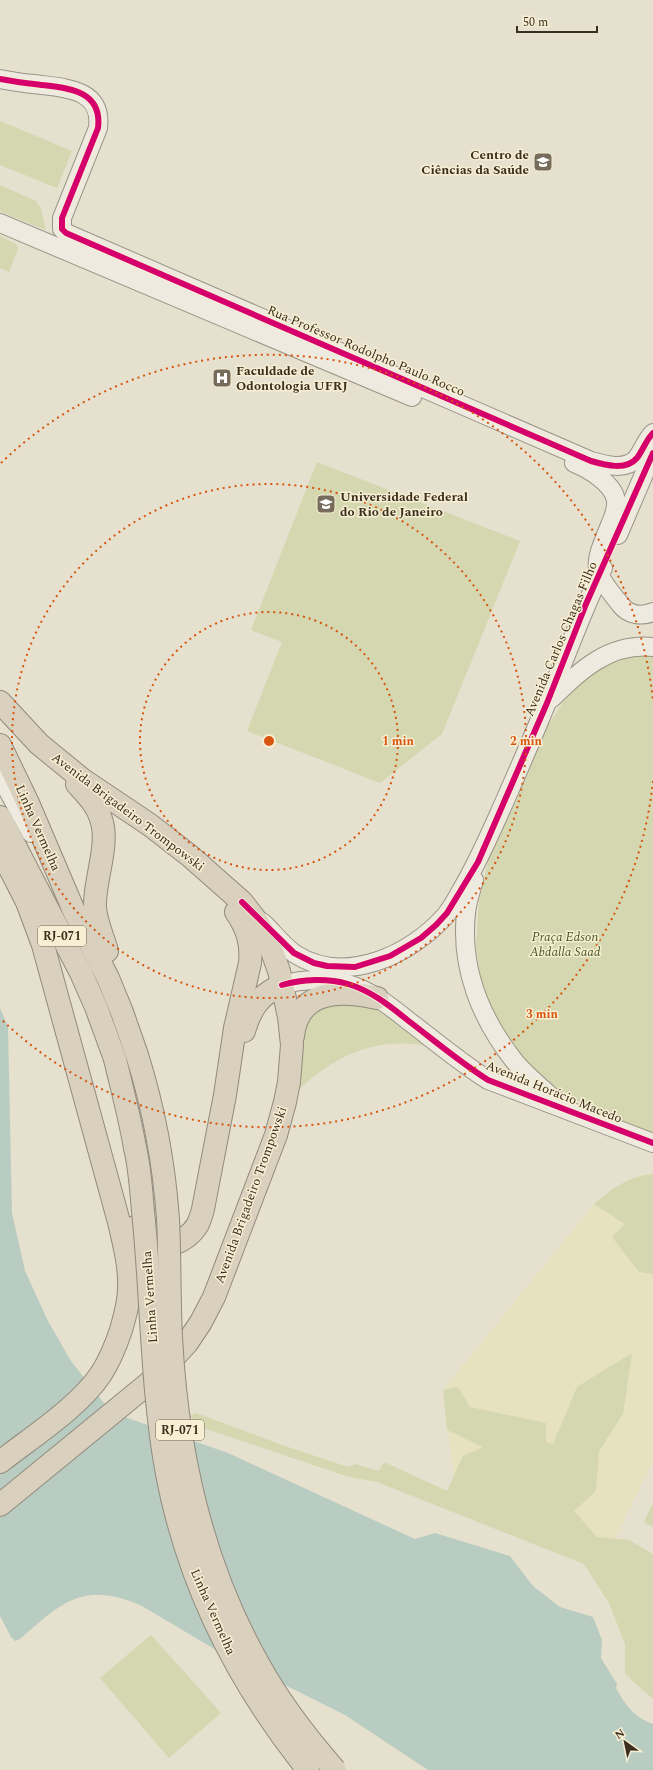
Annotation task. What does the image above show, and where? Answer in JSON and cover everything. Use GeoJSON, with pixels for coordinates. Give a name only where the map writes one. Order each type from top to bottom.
{"type":"FeatureCollection","features":[{"type":"Feature","properties":{"kind":"highway","name":"Avenida Brigadeiro Trompowski"},"geometry":{"type":"LineString","coordinates":[[0,702],[39,744],[83,780],[150,825],[190,856],[242,902],[256,920],[269,943],[279,971],[289,1017],[292,1045],[286,1095],[279,1124],[214,1297],[201,1322],[187,1343],[155,1378],[0,1505]]}},
{"type":"Feature","properties":{"kind":"highway"},"geometry":{"type":"LineString","coordinates":[[39,744],[91,800],[102,820],[102,847],[97,877],[95,908],[98,927],[106,948],[122,1012]]}},
{"type":"Feature","properties":{"kind":"highway","name":"Linha Vermelha"},"geometry":{"type":"LineString","coordinates":[[0,745],[28,803],[74,911],[108,978],[122,1012],[148,1091],[164,1177],[168,1220],[171,1337],[175,1393],[187,1471],[201,1531],[220,1584],[243,1636],[259,1667],[307,1736],[335,1770]]}},
{"type":"Feature","properties":{"kind":"highway","name":"Linha Vermelha"},"geometry":{"type":"LineString","coordinates":[[0,817],[81,973],[96,1007],[115,1059],[137,1155],[162,1445],[169,1483],[182,1535],[202,1591],[225,1644],[261,1706],[308,1770]]}},
{"type":"Feature","properties":{"kind":"highway"},"geometry":{"type":"LineString","coordinates":[[0,849],[26,902],[43,944],[89,1109],[127,1257],[129,1289],[125,1315],[109,1360],[100,1375],[67,1409],[0,1462]]}},
{"type":"Feature","properties":{"kind":"highway"},"geometry":{"type":"LineString","coordinates":[[89,1109],[118,1174],[136,1230],[140,1236],[157,1246],[165,1246],[181,1240],[190,1234],[198,1223],[203,1209],[225,1095],[235,1028],[250,963],[250,947],[247,931],[242,921],[203,868]]}},
{"type":"Feature","properties":{"kind":"highway"},"geometry":{"type":"LineString","coordinates":[[225,1095],[249,1016],[253,1008],[262,997],[282,985]]}},
{"type":"Feature","properties":{"kind":"highway"},"geometry":{"type":"LineString","coordinates":[[292,1045],[294,1024],[301,1011],[313,1001],[321,997],[340,993],[350,993],[377,998]]}},
{"type":"Feature","properties":{"kind":"street","name":"Rua Professor Rodolpho Paulo Rocco"},"geometry":{"type":"LineString","coordinates":[[0,79],[72,89],[86,96],[95,106],[98,114],[98,128],[62,218],[62,229],[66,233],[591,461],[610,466],[617,466],[633,461],[637,458],[653,433]]}},
{"type":"Feature","properties":{"kind":"street","name":"Rua Professor Rodolpho Paulo Rocco"},"geometry":{"type":"LineString","coordinates":[[0,223],[535,448],[579,465],[601,479],[610,488],[616,500],[614,516],[597,557],[599,576]]}},
{"type":"Feature","properties":{"kind":"street","name":"Avenida Carlos Chagas Filho"},"geometry":{"type":"LineString","coordinates":[[242,902],[294,953],[314,963],[327,966],[355,967],[390,956],[421,938],[447,913],[478,862],[547,703],[599,576],[653,453]]}},
{"type":"Feature","properties":{"kind":"street"},"geometry":{"type":"LineString","coordinates":[[599,576],[621,606],[629,613],[642,614],[653,612]]}},
{"type":"Feature","properties":{"kind":"street"},"geometry":{"type":"LineString","coordinates":[[547,703],[589,664],[605,655],[624,649],[644,646],[653,647]]}},
{"type":"Feature","properties":{"kind":"street","name":"Linha Vermelha"},"geometry":{"type":"LineString","coordinates":[[0,776],[74,911]]}},
{"type":"Feature","properties":{"kind":"street","name":"Avenida Carlos Chagas Filho"},"geometry":{"type":"LineString","coordinates":[[478,862],[466,912],[465,930],[466,954],[478,1002],[490,1025],[516,1062],[563,1108]]}},
{"type":"Feature","properties":{"kind":"street","name":"Avenida Horácio Macedo"},"geometry":{"type":"LineString","coordinates":[[282,985],[306,981],[348,984],[377,998],[471,1070],[488,1080],[653,1143]]}},
{"type":"Feature","properties":{"kind":"shaded area"},"geometry":{"type":"Polygon","coordinates":[[[0,1008],[8,1027],[12,1213],[25,1271],[48,1321],[71,1361],[103,1402],[119,1415],[228,1453],[415,1539],[435,1533],[510,1556],[533,1586],[560,1607],[593,1617],[602,1640],[601,1658],[617,1684],[616,1688],[619,1694],[631,1710],[641,1718],[653,1724],[653,1770],[428,1770],[345,1715],[221,1653],[142,1606],[122,1598],[104,1595],[89,1595],[75,1599],[62,1605],[20,1639],[15,1641],[11,1637],[0,1616],[0,1008]]]}},
{"type":"Feature","properties":{"kind":"shaded area"},"geometry":{"type":"Polygon","coordinates":[[[653,1174],[653,1461],[607,1555],[456,1492],[443,1390],[594,1204],[638,1176],[653,1174]]]}},
{"type":"Feature","properties":{"kind":"green space"},"geometry":{"type":"Polygon","coordinates":[[[0,121],[72,151],[57,188],[0,165],[0,121]]]}},
{"type":"Feature","properties":{"kind":"green space"},"geometry":{"type":"Polygon","coordinates":[[[0,185],[36,201],[41,209],[46,230],[0,211],[0,185]]]}},
{"type":"Feature","properties":{"kind":"green space"},"geometry":{"type":"Polygon","coordinates":[[[0,236],[16,244],[18,249],[9,272],[0,268],[0,236]]]}},
{"type":"Feature","properties":{"kind":"green space"},"geometry":{"type":"Polygon","coordinates":[[[317,462],[520,541],[442,734],[380,783],[247,731],[282,642],[251,630],[317,462]]]}},
{"type":"Feature","properties":{"kind":"green space","name":"Praça Edson Abdalla Saad"},"geometry":{"type":"Polygon","coordinates":[[[653,654],[653,1135],[563,1093],[542,1077],[519,1052],[496,1018],[482,986],[476,947],[479,901],[489,857],[540,738],[567,696],[590,671],[614,657],[653,654]]]}},
{"type":"Feature","properties":{"kind":"green space"},"geometry":{"type":"Polygon","coordinates":[[[339,1001],[372,1006],[429,1046],[391,1044],[356,1052],[340,1059],[324,1069],[295,1093],[305,1015],[339,1001]]]}},
{"type":"Feature","properties":{"kind":"green space"},"geometry":{"type":"Polygon","coordinates":[[[653,1174],[653,1274],[639,1272],[612,1237],[625,1224],[594,1204],[621,1184],[644,1175],[653,1174]]]}},
{"type":"Feature","properties":{"kind":"green space"},"geometry":{"type":"Polygon","coordinates":[[[632,1353],[623,1414],[599,1451],[596,1491],[574,1511],[597,1537],[629,1540],[653,1554],[653,1699],[625,1674],[625,1644],[609,1603],[584,1564],[377,1482],[349,1477],[206,1429],[189,1416],[196,1413],[285,1446],[348,1467],[355,1464],[379,1471],[384,1462],[447,1491],[463,1456],[483,1447],[447,1430],[443,1390],[458,1387],[470,1407],[546,1423],[546,1442],[553,1444],[577,1387],[632,1353]]]}},
{"type":"Feature","properties":{"kind":"green space"},"geometry":{"type":"Polygon","coordinates":[[[653,1503],[653,1527],[644,1522],[653,1503]]]}},
{"type":"Feature","properties":{"kind":"green space"},"geometry":{"type":"Polygon","coordinates":[[[151,1635],[221,1713],[169,1758],[100,1678],[151,1635]]]}},
{"type":"Feature","properties":{"kind":"cycle path"},"geometry":{"type":"LineString","coordinates":[[0,79],[68,89],[87,97],[94,104],[98,115],[98,128],[62,218],[62,229],[66,233],[591,461],[615,466],[627,465],[637,458],[653,433]]}},
{"type":"Feature","properties":{"kind":"cycle path"},"geometry":{"type":"LineString","coordinates":[[242,902],[294,953],[314,963],[327,966],[355,967],[390,956],[421,938],[447,913],[478,862],[547,703],[586,604],[653,453]]}},
{"type":"Feature","properties":{"kind":"cycle path"},"geometry":{"type":"LineString","coordinates":[[282,985],[306,980],[324,980],[340,982],[357,987],[388,1005],[488,1080],[653,1143]]}},
{"type":"Feature","properties":{"kind":"place","name":"Centro de Ciências da Saúde"},"geometry":{"type":"Point","coordinates":[543,162]}},
{"type":"Feature","properties":{"kind":"place","name":"Faculdade de Odontologia UFRJ"},"geometry":{"type":"Point","coordinates":[222,378]}},
{"type":"Feature","properties":{"kind":"place","name":"Universidade Federal do Rio de Janeiro"},"geometry":{"type":"Point","coordinates":[326,504]}}]}
